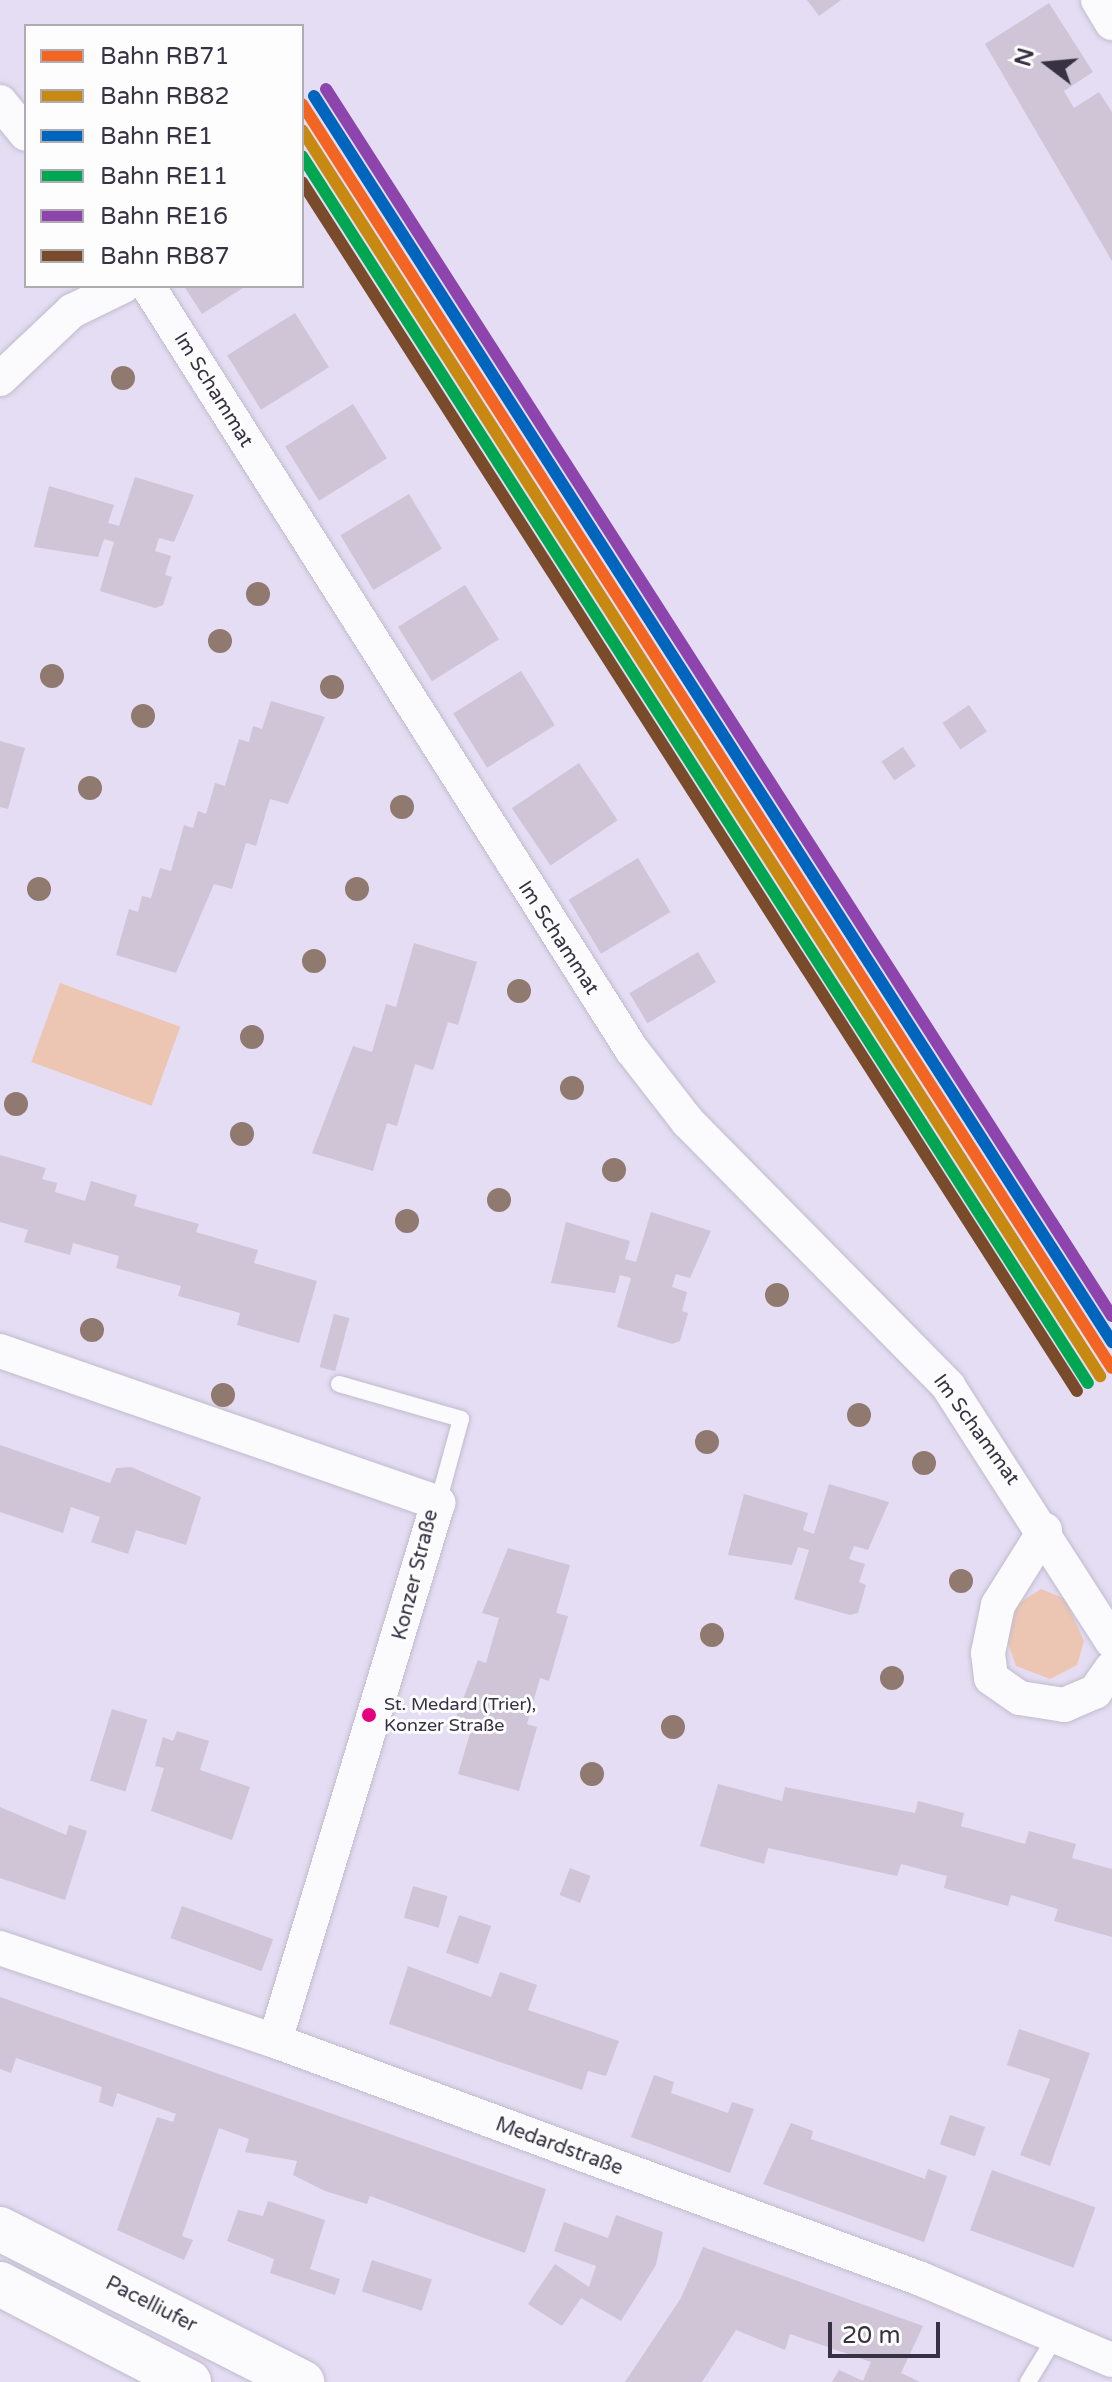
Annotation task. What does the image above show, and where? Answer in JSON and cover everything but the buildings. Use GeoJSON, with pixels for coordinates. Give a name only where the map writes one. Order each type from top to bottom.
{"type":"FeatureCollection","features":[{"type":"Feature","properties":{"kind":"main road","name":"Pacelliufer"},"geometry":{"type":"LineString","coordinates":[[0,2229],[302,2382]]}},
{"type":"Feature","properties":{"kind":"main road"},"geometry":{"type":"LineString","coordinates":[[0,2284],[189,2382]]}},
{"type":"Feature","properties":{"kind":"street"},"geometry":{"type":"LineString","coordinates":[[1098,0],[1112,23]]}},
{"type":"Feature","properties":{"kind":"street"},"geometry":{"type":"LineString","coordinates":[[0,102],[24,132]]}},
{"type":"Feature","properties":{"kind":"street"},"geometry":{"type":"LineString","coordinates":[[0,379],[72,311],[119,288]]}},
{"type":"Feature","properties":{"kind":"street","name":"Im Schammat"},"geometry":{"type":"LineString","coordinates":[[149,288],[632,1050],[688,1122],[948,1386],[1045,1530],[1112,1641]]}},
{"type":"Feature","properties":{"kind":"street","name":"Konzer Straße"},"geometry":{"type":"LineString","coordinates":[[0,1351],[438,1503],[275,2041]]}},
{"type":"Feature","properties":{"kind":"street"},"geometry":{"type":"LineString","coordinates":[[1045,1530],[998,1605],[988,1653],[991,1678],[1020,1698],[1064,1705],[1095,1692],[1112,1668]]}},
{"type":"Feature","properties":{"kind":"street","name":"Medardstraße"},"geometry":{"type":"LineString","coordinates":[[0,1948],[275,2041],[1056,2336],[1112,2360]]}},
{"type":"Feature","properties":{"kind":"lane"},"geometry":{"type":"LineString","coordinates":[[339,1384],[461,1419],[438,1503]]}},
{"type":"Feature","properties":{"kind":"lane"},"geometry":{"type":"LineString","coordinates":[[1028,2382],[1056,2336]]}},
{"type":"Feature","properties":{"kind":"shaded area"},"geometry":{"type":"Polygon","coordinates":[[[60,983],[180,1027],[152,1106],[31,1062],[60,983]]]}},
{"type":"Feature","properties":{"kind":"shaded area"},"geometry":{"type":"Polygon","coordinates":[[[1041,1589],[1065,1599],[1084,1641],[1077,1665],[1050,1679],[1016,1666],[1007,1640],[1016,1605],[1041,1589]]]}},
{"type":"Feature","properties":{"kind":"rail line","name":"RE16"},"geometry":{"type":"LineString","coordinates":[[326,89],[1112,1316]]}},
{"type":"Feature","properties":{"kind":"rail line","name":"RE1"},"geometry":{"type":"LineString","coordinates":[[314,96],[1112,1342]]}},
{"type":"Feature","properties":{"kind":"rail line","name":"RB71"},"geometry":{"type":"LineString","coordinates":[[304,107],[1112,1368]]}},
{"type":"Feature","properties":{"kind":"rail line","name":"RB82"},"geometry":{"type":"LineString","coordinates":[[304,133],[1100,1376]]}},
{"type":"Feature","properties":{"kind":"rail line","name":"RE11"},"geometry":{"type":"LineString","coordinates":[[304,159],[1088,1383]]}},
{"type":"Feature","properties":{"kind":"rail line","name":"RB87"},"geometry":{"type":"LineString","coordinates":[[304,185],[1077,1391]]}},
{"type":"Feature","properties":{"kind":"place","name":"St. Medard (Trier), Konzer Straße"},"geometry":{"type":"Point","coordinates":[369,1715]}}]}
